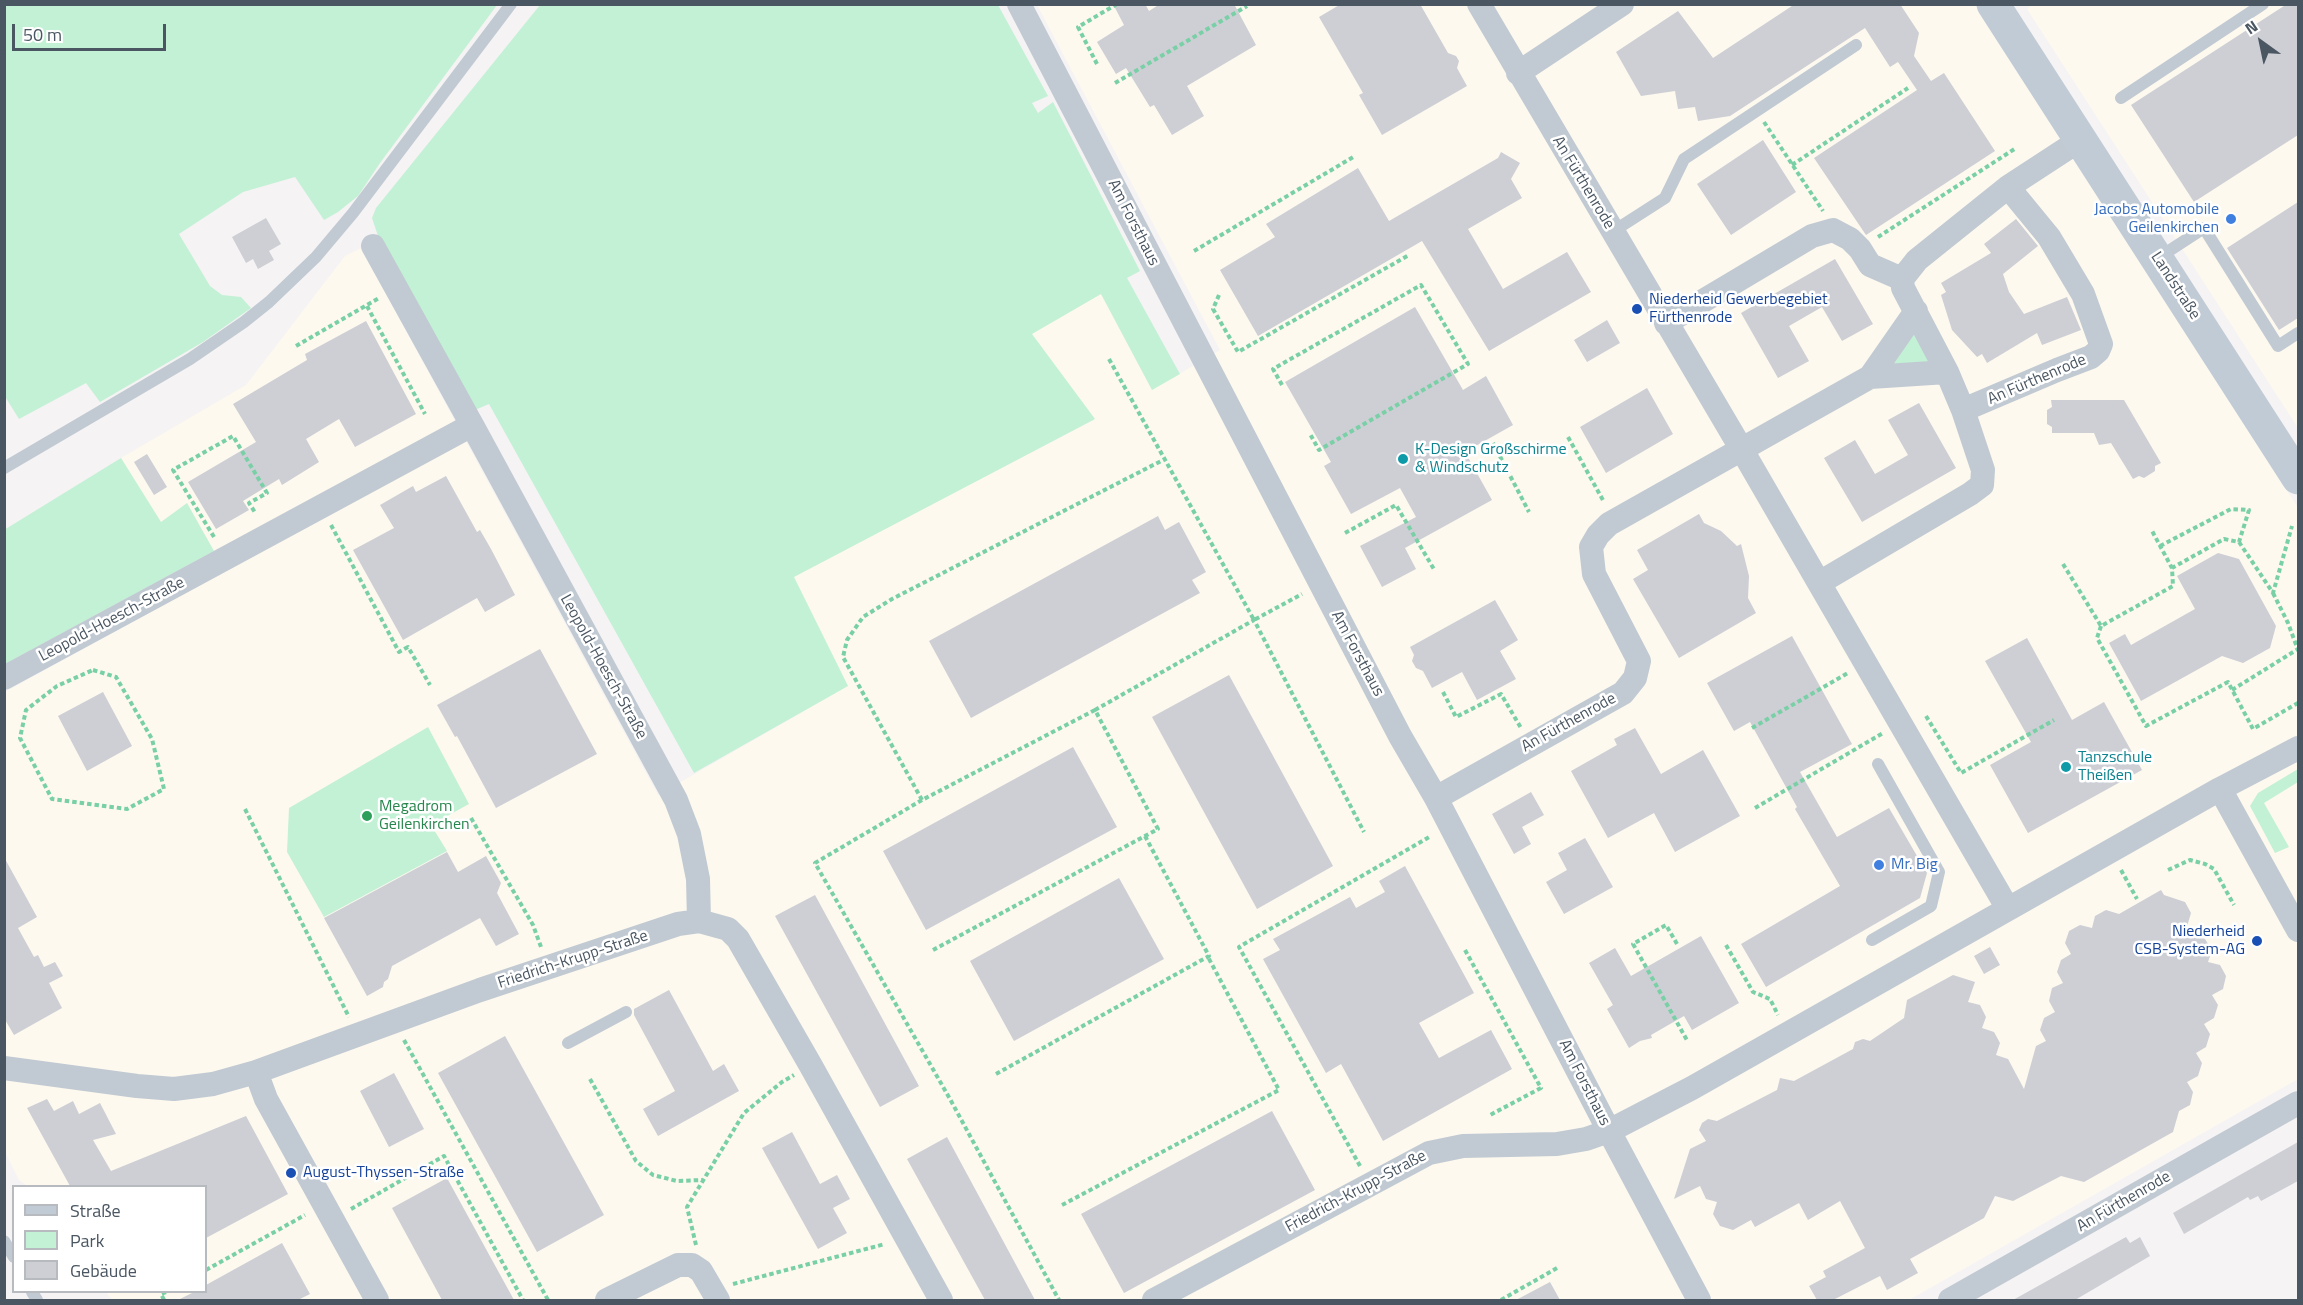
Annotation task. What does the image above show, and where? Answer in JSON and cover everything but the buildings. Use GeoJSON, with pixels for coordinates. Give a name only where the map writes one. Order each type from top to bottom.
{"type":"FeatureCollection","features":[{"type":"Feature","properties":{"kind":"street","name":"Am Forsthaus"},"geometry":{"type":"LineString","coordinates":[[1019,4],[1320,584],[1400,736],[1436,798],[1609,1131],[1700,1300]]}},
{"type":"Feature","properties":{"kind":"street","name":"An Fürthenrode"},"geometry":{"type":"LineString","coordinates":[[1479,4],[1742,450],[2008,909]]}},
{"type":"Feature","properties":{"kind":"street"},"geometry":{"type":"LineString","coordinates":[[1518,73],[1622,4]]}},
{"type":"Feature","properties":{"kind":"street","name":"Landstraße"},"geometry":{"type":"LineString","coordinates":[[1996,6],[2298,478]]}},
{"type":"Feature","properties":{"kind":"street"},"geometry":{"type":"LineString","coordinates":[[1819,583],[1982,485],[1983,470],[1963,410],[1947,372],[1903,288],[1902,279],[1917,260],[2008,187],[2080,140]]}},
{"type":"Feature","properties":{"kind":"street","name":"An Fürthenrode"},"geometry":{"type":"LineString","coordinates":[[1963,410],[2091,357],[2098,351],[2101,344],[2083,294],[2072,275],[2049,237],[2008,187]]}},
{"type":"Feature","properties":{"kind":"street"},"geometry":{"type":"LineString","coordinates":[[1666,323],[1812,236],[1833,230],[1850,239],[1860,249],[1870,265],[1902,279]]}},
{"type":"Feature","properties":{"kind":"street","name":"Leopold-Hoesch-Straße"},"geometry":{"type":"LineString","coordinates":[[373,246],[676,800],[689,834],[698,879],[699,921]]}},
{"type":"Feature","properties":{"kind":"street","name":"An Fürthenrode"},"geometry":{"type":"LineString","coordinates":[[1436,798],[1623,693],[1635,678],[1639,661],[1594,573],[1591,547],[1598,535],[1614,521],[1870,377],[1916,311]]}},
{"type":"Feature","properties":{"kind":"street","name":"An Fürthenrode"},"geometry":{"type":"LineString","coordinates":[[1870,377],[1947,372]]}},
{"type":"Feature","properties":{"kind":"street","name":"Leopold-Hoesch-Straße"},"geometry":{"type":"LineString","coordinates":[[4,678],[472,425]]}},
{"type":"Feature","properties":{"kind":"street"},"geometry":{"type":"LineString","coordinates":[[1609,1131],[1789,1034],[2220,789],[2298,748]]}},
{"type":"Feature","properties":{"kind":"street"},"geometry":{"type":"LineString","coordinates":[[2220,789],[2298,930]]}},
{"type":"Feature","properties":{"kind":"street","name":"Friedrich-Krupp-Straße"},"geometry":{"type":"LineString","coordinates":[[4,1068],[174,1089],[213,1084],[256,1072],[394,1021],[678,924],[699,921],[728,929],[738,939],[941,1300]]}},
{"type":"Feature","properties":{"kind":"street"},"geometry":{"type":"LineString","coordinates":[[256,1072],[266,1098],[377,1300]]}},
{"type":"Feature","properties":{"kind":"street","name":"An Fürthenrode"},"geometry":{"type":"LineString","coordinates":[[1950,1300],[2298,1103]]}},
{"type":"Feature","properties":{"kind":"street","name":"Friedrich-Krupp-Straße"},"geometry":{"type":"LineString","coordinates":[[1154,1300],[1429,1153],[1462,1146],[1557,1144],[1586,1139],[1609,1131]]}},
{"type":"Feature","properties":{"kind":"street"},"geometry":{"type":"LineString","coordinates":[[608,1300],[678,1265],[689,1265],[701,1271],[715,1295]]}},
{"type":"Feature","properties":{"kind":"lane"},"geometry":{"type":"LineString","coordinates":[[4,468],[190,359],[269,302],[316,257],[353,213],[511,4]]}},
{"type":"Feature","properties":{"kind":"lane"},"geometry":{"type":"LineString","coordinates":[[2121,98],[2263,4]]}},
{"type":"Feature","properties":{"kind":"lane"},"geometry":{"type":"LineString","coordinates":[[1612,232],[1665,198],[1684,159],[1856,45]]}},
{"type":"Feature","properties":{"kind":"lane"},"geometry":{"type":"LineString","coordinates":[[2157,258],[2204,228],[2278,346],[2298,333]]}},
{"type":"Feature","properties":{"kind":"lane"},"geometry":{"type":"LineString","coordinates":[[1872,940],[1931,906],[1939,872],[1878,764]]}},
{"type":"Feature","properties":{"kind":"lane"},"geometry":{"type":"LineString","coordinates":[[568,1043],[626,1012]]}},
{"type":"Feature","properties":{"kind":"lane"},"geometry":{"type":"LineString","coordinates":[[4,1241],[12,1254]]}},
{"type":"Feature","properties":{"kind":"path"},"geometry":{"type":"LineString","coordinates":[[1097,64],[1078,27],[1117,4]]}},
{"type":"Feature","properties":{"kind":"path"},"geometry":{"type":"LineString","coordinates":[[1115,83],[1247,6]]}},
{"type":"Feature","properties":{"kind":"path"},"geometry":{"type":"LineString","coordinates":[[1792,165],[1908,88]]}},
{"type":"Feature","properties":{"kind":"path"},"geometry":{"type":"LineString","coordinates":[[1757,111],[1833,230]]}},
{"type":"Feature","properties":{"kind":"path"},"geometry":{"type":"LineString","coordinates":[[1860,249],[2016,148]]}},
{"type":"Feature","properties":{"kind":"path"},"geometry":{"type":"LineString","coordinates":[[1194,251],[1355,156]]}},
{"type":"Feature","properties":{"kind":"path"},"geometry":{"type":"LineString","coordinates":[[1219,295],[1213,309],[1238,352],[1409,255]]}},
{"type":"Feature","properties":{"kind":"path"},"geometry":{"type":"LineString","coordinates":[[1282,385],[1273,369],[1421,285],[1468,364],[1319,450],[1310,434]]}},
{"type":"Feature","properties":{"kind":"path"},"geometry":{"type":"LineString","coordinates":[[296,346],[397,288]]}},
{"type":"Feature","properties":{"kind":"path"},"geometry":{"type":"LineString","coordinates":[[367,306],[425,414]]}},
{"type":"Feature","properties":{"kind":"path"},"geometry":{"type":"LineString","coordinates":[[1109,359],[1254,620],[1364,832]]}},
{"type":"Feature","properties":{"kind":"path"},"geometry":{"type":"LineString","coordinates":[[213,537],[173,470],[233,436],[267,494],[249,503],[256,514]]}},
{"type":"Feature","properties":{"kind":"path"},"geometry":{"type":"LineString","coordinates":[[1568,437],[1614,521]]}},
{"type":"Feature","properties":{"kind":"path"},"geometry":{"type":"LineString","coordinates":[[1493,443],[1529,512]]}},
{"type":"Feature","properties":{"kind":"path"},"geometry":{"type":"LineString","coordinates":[[922,800],[843,657],[847,640],[863,617],[892,599],[1165,459]]}},
{"type":"Feature","properties":{"kind":"path"},"geometry":{"type":"LineString","coordinates":[[1345,533],[1396,505],[1435,571]]}},
{"type":"Feature","properties":{"kind":"path"},"geometry":{"type":"LineString","coordinates":[[321,506],[399,652],[408,648],[430,684]]}},
{"type":"Feature","properties":{"kind":"path"},"geometry":{"type":"LineString","coordinates":[[2160,546],[2231,509],[2249,510],[2239,542]]}},
{"type":"Feature","properties":{"kind":"path"},"geometry":{"type":"LineString","coordinates":[[2273,593],[2292,526]]}},
{"type":"Feature","properties":{"kind":"path"},"geometry":{"type":"LineString","coordinates":[[2151,529],[2172,568],[2174,586],[2101,626],[2097,638],[2146,726],[2228,682],[2253,729],[2298,703]]}},
{"type":"Feature","properties":{"kind":"path"},"geometry":{"type":"LineString","coordinates":[[2172,568],[2224,539],[2239,542],[2273,593],[2288,623],[2298,650],[2232,690]]}},
{"type":"Feature","properties":{"kind":"path"},"geometry":{"type":"LineString","coordinates":[[2064,564],[2101,626]]}},
{"type":"Feature","properties":{"kind":"path"},"geometry":{"type":"LineString","coordinates":[[1059,1300],[950,1099],[815,863],[922,800],[1095,710],[1320,584]]}},
{"type":"Feature","properties":{"kind":"path"},"geometry":{"type":"LineString","coordinates":[[1752,728],[1866,663]]}},
{"type":"Feature","properties":{"kind":"path"},"geometry":{"type":"LineString","coordinates":[[93,670],[116,677],[152,739],[164,789],[127,809],[52,799],[20,738],[26,710],[57,686],[93,670]]}},
{"type":"Feature","properties":{"kind":"path"},"geometry":{"type":"LineString","coordinates":[[1443,692],[1456,717],[1501,694],[1530,745]]}},
{"type":"Feature","properties":{"kind":"path"},"geometry":{"type":"LineString","coordinates":[[933,950],[1158,829],[1095,710]]}},
{"type":"Feature","properties":{"kind":"path"},"geometry":{"type":"LineString","coordinates":[[1926,716],[1961,773],[2054,720]]}},
{"type":"Feature","properties":{"kind":"path"},"geometry":{"type":"LineString","coordinates":[[1755,808],[1900,723]]}},
{"type":"Feature","properties":{"kind":"path"},"geometry":{"type":"LineString","coordinates":[[245,809],[357,1034]]}},
{"type":"Feature","properties":{"kind":"path"},"geometry":{"type":"LineString","coordinates":[[471,818],[534,925],[547,968]]}},
{"type":"Feature","properties":{"kind":"path"},"geometry":{"type":"LineString","coordinates":[[1370,1183],[1239,947],[1450,826]]}},
{"type":"Feature","properties":{"kind":"path"},"geometry":{"type":"LineString","coordinates":[[1062,1205],[1279,1090],[1145,836]]}},
{"type":"Feature","properties":{"kind":"path"},"geometry":{"type":"LineString","coordinates":[[2110,851],[2137,898]]}},
{"type":"Feature","properties":{"kind":"path"},"geometry":{"type":"LineString","coordinates":[[2168,870],[2190,860],[2205,864],[2214,869],[2234,905]]}},
{"type":"Feature","properties":{"kind":"path"},"geometry":{"type":"LineString","coordinates":[[1677,944],[1666,925],[1633,944],[1688,1042]]}},
{"type":"Feature","properties":{"kind":"path"},"geometry":{"type":"LineString","coordinates":[[1726,945],[1753,992],[1770,999],[1789,1034]]}},
{"type":"Feature","properties":{"kind":"path"},"geometry":{"type":"LineString","coordinates":[[1466,950],[1541,1088],[1490,1115]]}},
{"type":"Feature","properties":{"kind":"path"},"geometry":{"type":"LineString","coordinates":[[996,1074],[1208,957]]}},
{"type":"Feature","properties":{"kind":"path"},"geometry":{"type":"LineString","coordinates":[[394,1021],[548,1300]]}},
{"type":"Feature","properties":{"kind":"path"},"geometry":{"type":"LineString","coordinates":[[689,1265],[696,1244],[687,1207],[744,1113],[782,1082],[811,1066]]}},
{"type":"Feature","properties":{"kind":"path"},"geometry":{"type":"LineString","coordinates":[[590,1079],[636,1161],[653,1175],[677,1181],[703,1180]]}},
{"type":"Feature","properties":{"kind":"path"},"geometry":{"type":"LineString","coordinates":[[207,1270],[444,1156],[523,1300]]}},
{"type":"Feature","properties":{"kind":"path"},"geometry":{"type":"LineString","coordinates":[[715,1295],[906,1238]]}},
{"type":"Feature","properties":{"kind":"path"},"geometry":{"type":"LineString","coordinates":[[1501,1300],[1557,1268]]}},
{"type":"Feature","properties":{"kind":"shaded area","name":"Jacobs Automobile Geilenkirchen"},"geometry":{"type":"Polygon","coordinates":[[[2033,4],[2298,5],[2298,428],[2027,9],[2033,4]]]}},
{"type":"Feature","properties":{"kind":"shaded area"},"geometry":{"type":"Polygon","coordinates":[[[1037,5],[1977,5],[2298,508],[2298,1079],[1909,1300],[112,1300],[107,1293],[207,1293],[207,1185],[26,1185],[19,1180],[5,1152],[5,692],[225,571],[187,504],[161,522],[121,458],[246,385],[345,256],[361,248],[658,795],[848,686],[793,577],[1094,420],[1031,334],[1101,294],[1152,390],[1220,350],[1037,5]]]}},
{"type":"Feature","properties":{"kind":"green space"},"geometry":{"type":"Polygon","coordinates":[[[4,5],[497,5],[358,196],[338,212],[324,220],[295,177],[243,192],[179,234],[210,286],[222,295],[241,297],[251,308],[203,342],[100,402],[86,383],[19,419],[4,395],[4,5]]]}},
{"type":"Feature","properties":{"kind":"green space"},"geometry":{"type":"Polygon","coordinates":[[[540,5],[998,5],[1048,96],[1032,103],[1038,113],[1053,102],[1140,271],[1127,278],[1180,374],[1152,390],[1101,294],[1032,334],[1095,419],[794,577],[848,686],[694,773],[489,404],[475,410],[378,236],[372,218],[376,208],[540,5]]]}},
{"type":"Feature","properties":{"kind":"green space"},"geometry":{"type":"Polygon","coordinates":[[[1913,331],[1931,363],[1891,365],[1913,331]]]}},
{"type":"Feature","properties":{"kind":"green space"},"geometry":{"type":"Polygon","coordinates":[[[121,458],[161,522],[187,503],[214,551],[5,664],[4,530],[121,458]]]}},
{"type":"Feature","properties":{"kind":"green space","name":"Megadrom Geilenkirchen"},"geometry":{"type":"Polygon","coordinates":[[[428,727],[469,804],[431,825],[447,851],[324,917],[287,852],[289,808],[428,727]]]}},
{"type":"Feature","properties":{"kind":"green space"},"geometry":{"type":"Polygon","coordinates":[[[2298,769],[2298,782],[2264,803],[2289,847],[2275,853],[2250,806],[2258,793],[2298,769]]]}},
{"type":"Feature","properties":{"kind":"place","name":"Jacobs Automobile Geilenkirchen"},"geometry":{"type":"Point","coordinates":[2231,219]}},
{"type":"Feature","properties":{"kind":"place","name":"Niederheid Gewerbegebiet Fürthenrode"},"geometry":{"type":"Point","coordinates":[1637,309]}},
{"type":"Feature","properties":{"kind":"place","name":"K-Design Großschirme & Windschutz"},"geometry":{"type":"Point","coordinates":[1403,459]}},
{"type":"Feature","properties":{"kind":"place","name":"Tanzschule Theißen"},"geometry":{"type":"Point","coordinates":[2066,767]}},
{"type":"Feature","properties":{"kind":"place","name":"Megadrom Geilenkirchen"},"geometry":{"type":"Point","coordinates":[367,816]}},
{"type":"Feature","properties":{"kind":"place","name":"Mr. Big"},"geometry":{"type":"Point","coordinates":[1879,865]}},
{"type":"Feature","properties":{"kind":"place","name":"Niederheid CSB-System-AG"},"geometry":{"type":"Point","coordinates":[2257,941]}},
{"type":"Feature","properties":{"kind":"place","name":"August-Thyssen-Straße"},"geometry":{"type":"Point","coordinates":[291,1173]}}]}
